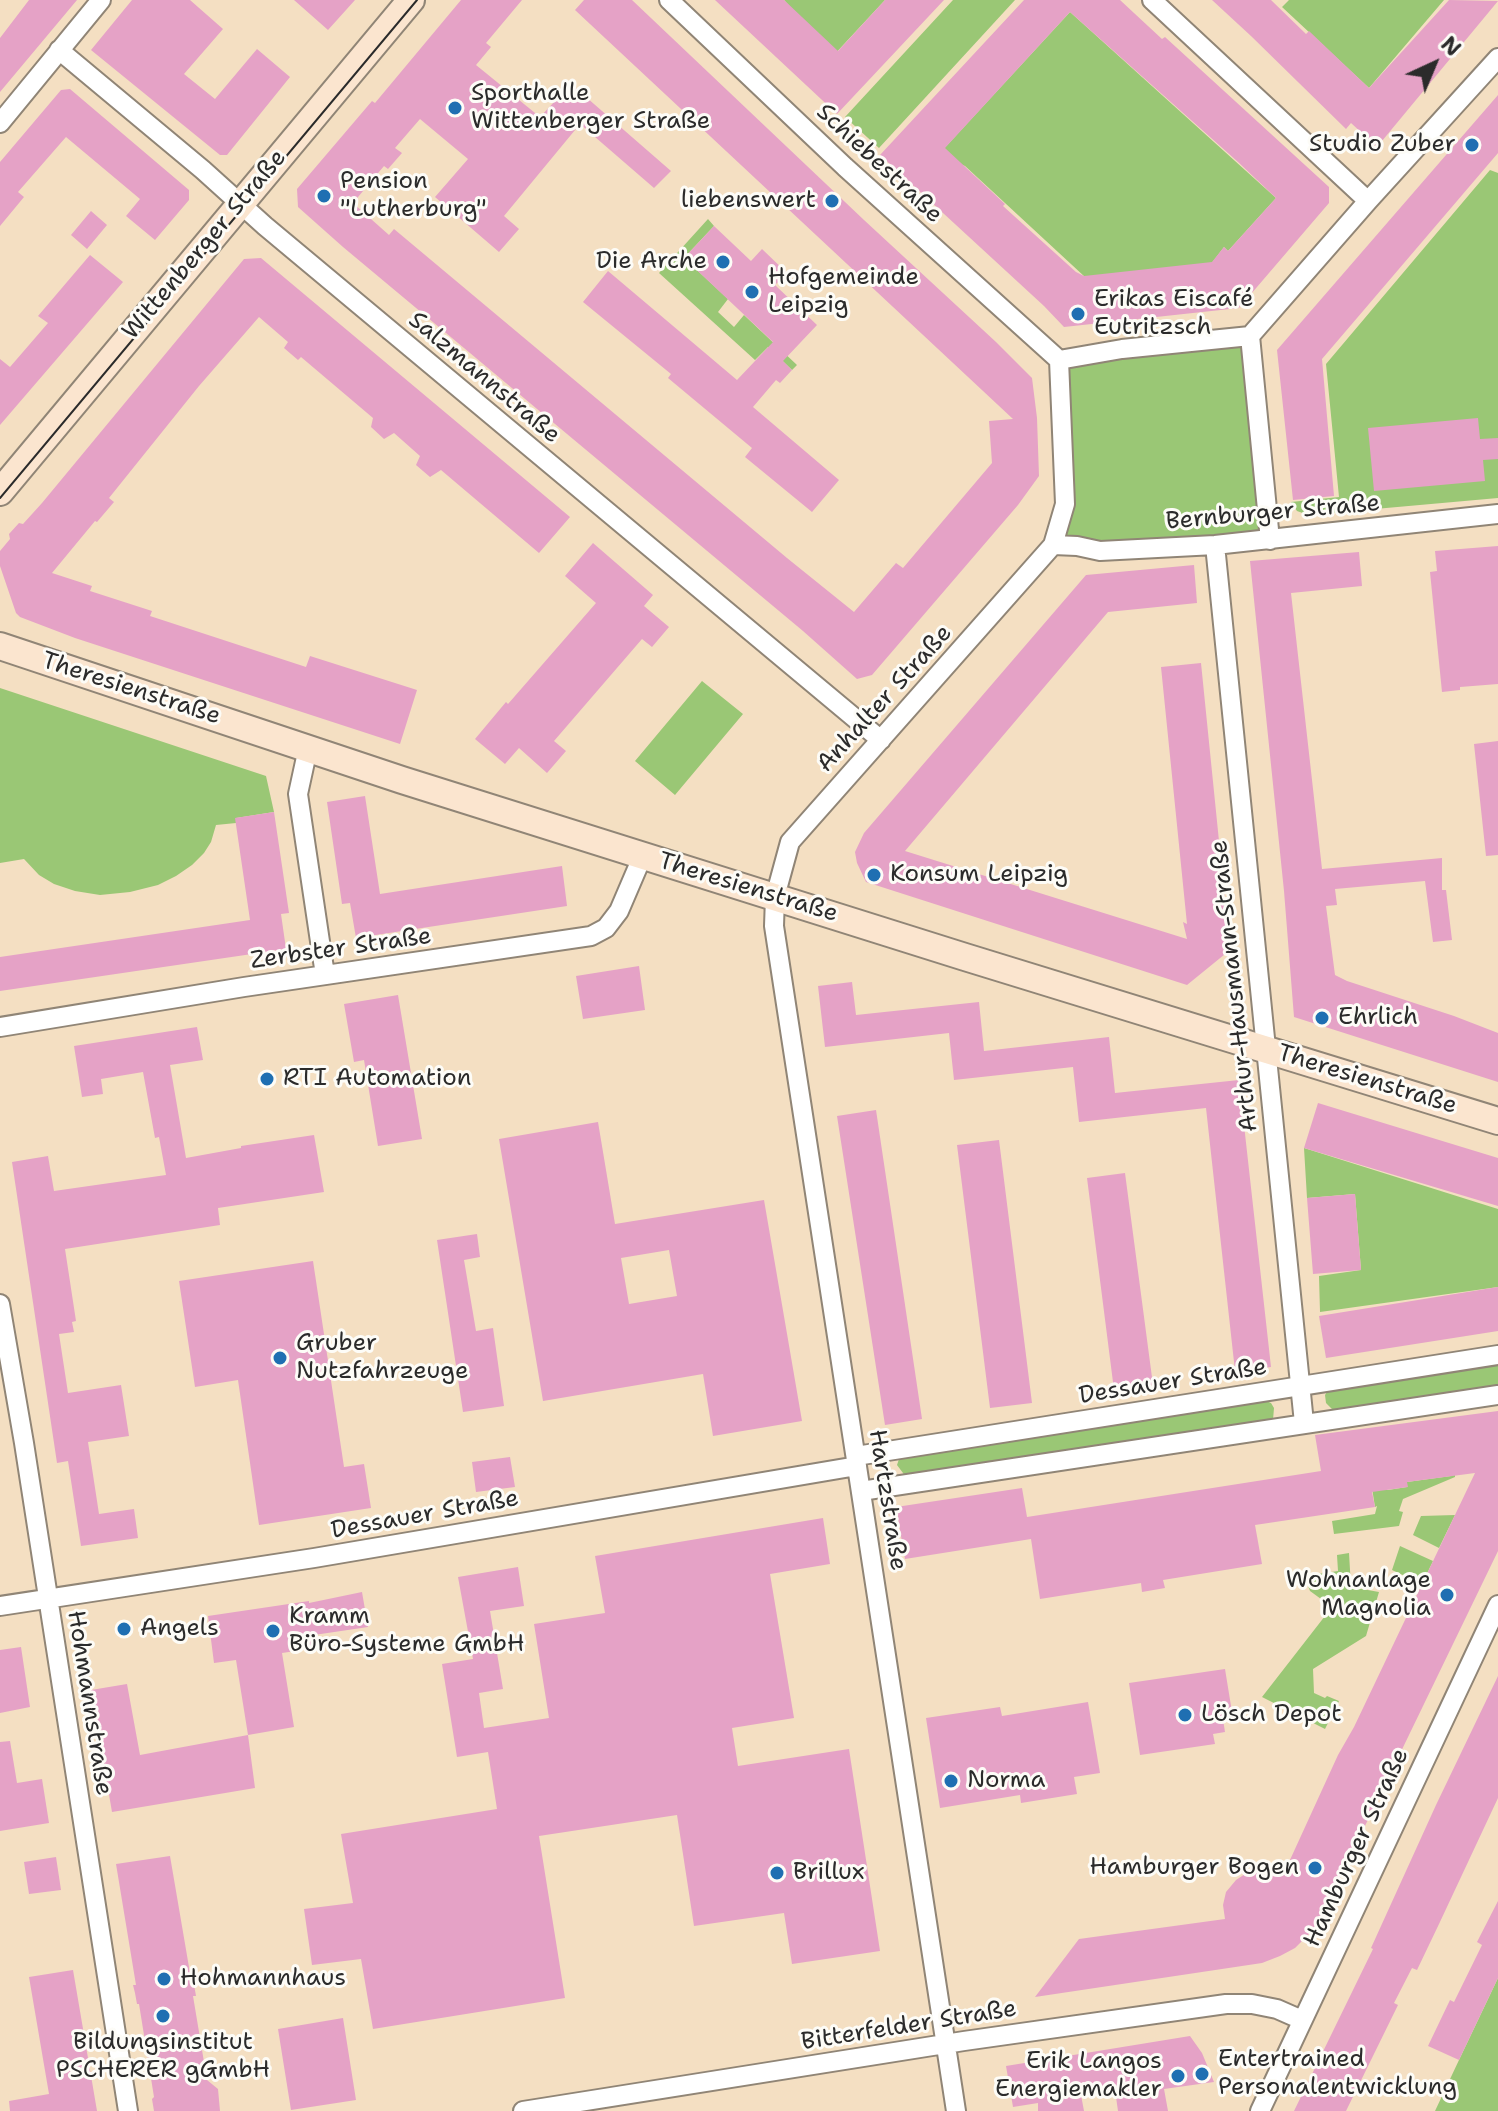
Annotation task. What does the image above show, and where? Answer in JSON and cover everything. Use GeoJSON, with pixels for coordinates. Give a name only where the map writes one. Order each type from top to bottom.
{"type":"FeatureCollection","features":[{"type":"Feature","properties":{"kind":"main road","name":"Wittenberger Straße"},"geometry":{"type":"LineString","coordinates":[[0,492],[411,0]]}},
{"type":"Feature","properties":{"kind":"main road","name":"Theresienstraße"},"geometry":{"type":"LineString","coordinates":[[0,646],[402,780],[1498,1121]]}},
{"type":"Feature","properties":{"kind":"street"},"geometry":{"type":"LineString","coordinates":[[0,123],[101,0]]}},
{"type":"Feature","properties":{"kind":"street","name":"Schiebestraße"},"geometry":{"type":"LineString","coordinates":[[669,0],[845,167],[1059,360]]}},
{"type":"Feature","properties":{"kind":"street"},"geometry":{"type":"LineString","coordinates":[[1165,4],[1368,201]]}},
{"type":"Feature","properties":{"kind":"street","name":"Salzmannstraße"},"geometry":{"type":"LineString","coordinates":[[59,50],[881,740]]}},
{"type":"Feature","properties":{"kind":"street"},"geometry":{"type":"LineString","coordinates":[[1053,545],[1065,504],[1059,360],[1122,349],[1250,336],[1498,58]]}},
{"type":"Feature","properties":{"kind":"street"},"geometry":{"type":"LineString","coordinates":[[1250,336],[1270,540]]}},
{"type":"Feature","properties":{"kind":"street","name":"Bernburger Straße"},"geometry":{"type":"LineString","coordinates":[[1053,545],[1100,551],[1215,545],[1498,514]]}},
{"type":"Feature","properties":{"kind":"street","name":"Anhalter Straße"},"geometry":{"type":"LineString","coordinates":[[775,897],[790,842],[1053,545]]}},
{"type":"Feature","properties":{"kind":"street","name":"Arthur-Hausmann-Straße"},"geometry":{"type":"LineString","coordinates":[[1215,545],[1304,1423]]}},
{"type":"Feature","properties":{"kind":"street"},"geometry":{"type":"LineString","coordinates":[[308,748],[298,794],[325,975]]}},
{"type":"Feature","properties":{"kind":"street","name":"Zerbster Straße"},"geometry":{"type":"LineString","coordinates":[[0,1027],[591,936],[606,928],[621,907],[643,855]]}},
{"type":"Feature","properties":{"kind":"street","name":"Hartzstraße"},"geometry":{"type":"LineString","coordinates":[[775,897],[774,926],[956,2111]]}},
{"type":"Feature","properties":{"kind":"street","name":"Hohmannstraße"},"geometry":{"type":"LineString","coordinates":[[0,1304],[128,2111]]}},
{"type":"Feature","properties":{"kind":"street","name":"Dessauer Straße"},"geometry":{"type":"LineString","coordinates":[[0,1606],[314,1558],[856,1461],[1498,1355]]}},
{"type":"Feature","properties":{"kind":"street"},"geometry":{"type":"LineString","coordinates":[[861,1491],[1498,1395]]}},
{"type":"Feature","properties":{"kind":"street","name":"Hamburger Straße"},"geometry":{"type":"LineString","coordinates":[[1260,2111],[1498,1605]]}},
{"type":"Feature","properties":{"kind":"street","name":"Bitterfelder Straße"},"geometry":{"type":"LineString","coordinates":[[523,2111],[946,2044],[1226,2004],[1252,2004],[1277,2009],[1302,2020]]}},
{"type":"Feature","properties":{"kind":"green space"},"geometry":{"type":"Polygon","coordinates":[[[784,0],[885,0],[833,56],[784,0]]]}},
{"type":"Feature","properties":{"kind":"green space"},"geometry":{"type":"Polygon","coordinates":[[[953,0],[1015,0],[879,148],[845,117],[953,0]]]}},
{"type":"Feature","properties":{"kind":"green space"},"geometry":{"type":"Polygon","coordinates":[[[1289,0],[1444,0],[1369,88],[1282,7],[1289,0]]]}},
{"type":"Feature","properties":{"kind":"green space"},"geometry":{"type":"Polygon","coordinates":[[[1070,12],[1276,198],[1228,251],[1224,247],[1211,264],[1085,277],[965,166],[938,155],[1070,12]]]}},
{"type":"Feature","properties":{"kind":"green space"},"geometry":{"type":"Polygon","coordinates":[[[1490,170],[1498,173],[1498,498],[1308,515],[1297,511],[1291,502],[1339,497],[1326,364],[1490,170]]]}},
{"type":"Feature","properties":{"kind":"green space"},"geometry":{"type":"Polygon","coordinates":[[[708,219],[714,226],[684,258],[728,299],[718,312],[734,327],[744,315],[797,365],[792,370],[768,347],[755,360],[659,273],[708,219]]]}},
{"type":"Feature","properties":{"kind":"green space"},"geometry":{"type":"Polygon","coordinates":[[[1250,336],[1270,540],[1053,545],[1065,504],[1059,360],[1250,336]]]}},
{"type":"Feature","properties":{"kind":"green space"},"geometry":{"type":"Polygon","coordinates":[[[702,681],[743,714],[675,795],[635,761],[702,681]]]}},
{"type":"Feature","properties":{"kind":"green space"},"geometry":{"type":"Polygon","coordinates":[[[0,688],[266,776],[274,812],[236,818],[236,823],[216,825],[211,842],[192,865],[158,885],[130,892],[100,895],[75,891],[39,875],[24,859],[0,863],[0,688]]]}},
{"type":"Feature","properties":{"kind":"green space"},"geometry":{"type":"Polygon","coordinates":[[[1304,1148],[1498,1209],[1498,1287],[1320,1312],[1319,1276],[1361,1270],[1355,1194],[1307,1198],[1304,1148]]]}},
{"type":"Feature","properties":{"kind":"green space"},"geometry":{"type":"Polygon","coordinates":[[[1498,1360],[1498,1388],[1342,1411],[1333,1410],[1326,1403],[1325,1395],[1329,1389],[1498,1360]]]}},
{"type":"Feature","properties":{"kind":"green space"},"geometry":{"type":"Polygon","coordinates":[[[1264,1400],[1274,1408],[1273,1420],[906,1477],[897,1465],[899,1459],[908,1454],[1264,1400]]]}},
{"type":"Feature","properties":{"kind":"green space"},"geometry":{"type":"Polygon","coordinates":[[[1455,1467],[1455,1477],[1403,1499],[1399,1526],[1334,1534],[1332,1521],[1375,1514],[1377,1506],[1372,1488],[1388,1490],[1407,1487],[1407,1482],[1451,1476],[1455,1467]]]}},
{"type":"Feature","properties":{"kind":"green space"},"geometry":{"type":"Polygon","coordinates":[[[1455,1515],[1439,1548],[1413,1535],[1421,1516],[1455,1515]]]}},
{"type":"Feature","properties":{"kind":"green space"},"geometry":{"type":"Polygon","coordinates":[[[1400,1546],[1433,1561],[1422,1584],[1392,1570],[1400,1546]]]}},
{"type":"Feature","properties":{"kind":"green space"},"geometry":{"type":"Polygon","coordinates":[[[1349,1553],[1351,1587],[1379,1592],[1366,1636],[1313,1669],[1314,1693],[1339,1701],[1325,1729],[1262,1697],[1332,1607],[1310,1591],[1304,1576],[1338,1571],[1337,1555],[1349,1553]]]}},
{"type":"Feature","properties":{"kind":"green space"},"geometry":{"type":"Polygon","coordinates":[[[1498,1978],[1498,2111],[1435,2111],[1459,2060],[1498,1978]]]}},
{"type":"Feature","properties":{"kind":"building"},"geometry":{"type":"Polygon","coordinates":[[[29,0],[77,0],[0,92],[0,38],[29,0]]]}},
{"type":"Feature","properties":{"kind":"building"},"geometry":{"type":"Polygon","coordinates":[[[132,0],[190,0],[223,29],[184,74],[215,99],[257,49],[290,77],[227,155],[220,155],[91,50],[132,0]]]}},
{"type":"Feature","properties":{"kind":"building"},"geometry":{"type":"Polygon","coordinates":[[[294,0],[355,0],[328,30],[294,0]]]}},
{"type":"Feature","properties":{"kind":"building"},"geometry":{"type":"Polygon","coordinates":[[[461,0],[522,0],[486,43],[491,47],[476,65],[540,117],[571,84],[671,171],[654,188],[580,124],[504,216],[519,229],[499,252],[435,197],[468,159],[420,119],[395,148],[402,153],[388,169],[384,166],[353,203],[389,235],[394,229],[854,612],[896,563],[903,568],[992,463],[989,421],[1013,419],[575,10],[584,0],[632,0],[1032,378],[1039,476],[1018,505],[872,675],[857,679],[298,207],[297,189],[372,101],[375,103],[461,0]]]}},
{"type":"Feature","properties":{"kind":"building"},"geometry":{"type":"Polygon","coordinates":[[[715,0],[784,0],[838,51],[885,0],[944,0],[837,114],[715,0]]]}},
{"type":"Feature","properties":{"kind":"building"},"geometry":{"type":"Polygon","coordinates":[[[1024,0],[1120,0],[1162,39],[1165,37],[1329,187],[1329,203],[1239,308],[1064,327],[880,155],[1024,0]],[[1070,12],[945,148],[1005,204],[1003,206],[1084,276],[1212,262],[1224,247],[1228,251],[1276,198],[1070,12]]]}},
{"type":"Feature","properties":{"kind":"building"},"geometry":{"type":"Polygon","coordinates":[[[1212,0],[1271,0],[1369,88],[1449,0],[1498,1],[1377,147],[1351,123],[1346,129],[1212,0]]]}},
{"type":"Feature","properties":{"kind":"building"},"geometry":{"type":"Polygon","coordinates":[[[70,89],[189,190],[189,200],[155,240],[126,216],[140,199],[66,137],[18,192],[24,197],[0,226],[0,162],[61,90],[70,89]]]}},
{"type":"Feature","properties":{"kind":"building"},"geometry":{"type":"Polygon","coordinates":[[[1498,95],[1498,153],[1322,359],[1334,496],[1293,500],[1277,350],[1498,95]]]}},
{"type":"Feature","properties":{"kind":"building"},"geometry":{"type":"Polygon","coordinates":[[[91,211],[107,225],[87,249],[71,235],[91,211]]]}},
{"type":"Feature","properties":{"kind":"building"},"geometry":{"type":"Polygon","coordinates":[[[714,226],[751,261],[762,249],[787,273],[775,285],[817,325],[783,361],[792,370],[780,383],[776,380],[753,407],[839,480],[812,512],[745,457],[752,448],[668,378],[671,374],[583,302],[608,271],[737,380],[773,342],[684,258],[714,226]]]}},
{"type":"Feature","properties":{"kind":"building"},"geometry":{"type":"Polygon","coordinates":[[[90,255],[123,282],[0,425],[0,359],[10,367],[48,323],[38,316],[90,255]]]}},
{"type":"Feature","properties":{"kind":"building"},"geometry":{"type":"Polygon","coordinates":[[[261,258],[570,517],[539,553],[441,470],[430,477],[416,465],[420,456],[394,433],[384,439],[371,427],[373,418],[301,357],[298,360],[284,348],[288,342],[259,317],[109,498],[114,502],[52,573],[92,586],[90,591],[152,611],[150,616],[306,667],[310,656],[417,690],[400,744],[75,638],[20,617],[0,566],[0,551],[10,539],[9,534],[42,503],[244,259],[261,258]]]}},
{"type":"Feature","properties":{"kind":"building"},"geometry":{"type":"Polygon","coordinates":[[[1478,418],[1480,439],[1498,438],[1498,459],[1483,460],[1485,481],[1374,491],[1368,428],[1478,418]]]}},
{"type":"Feature","properties":{"kind":"building"},"geometry":{"type":"Polygon","coordinates":[[[593,543],[653,595],[644,606],[669,627],[652,647],[642,639],[554,741],[566,751],[547,773],[519,748],[505,764],[475,739],[596,603],[565,576],[593,543]]]}},
{"type":"Feature","properties":{"kind":"building"},"geometry":{"type":"Polygon","coordinates":[[[1498,546],[1498,684],[1460,687],[1460,690],[1442,692],[1430,572],[1437,571],[1435,551],[1498,546]]]}},
{"type":"Feature","properties":{"kind":"building"},"geometry":{"type":"Polygon","coordinates":[[[1359,552],[1362,586],[1291,593],[1322,869],[1442,858],[1442,890],[1446,890],[1452,940],[1433,942],[1425,881],[1335,889],[1337,905],[1326,906],[1335,975],[1498,1033],[1498,1082],[1294,1017],[1250,561],[1359,552]]]}},
{"type":"Feature","properties":{"kind":"building"},"geometry":{"type":"Polygon","coordinates":[[[1194,565],[1197,603],[1108,612],[905,851],[1187,939],[1161,667],[1201,663],[1230,950],[1187,985],[866,882],[855,852],[864,833],[1086,575],[1194,565]]]}},
{"type":"Feature","properties":{"kind":"building"},"geometry":{"type":"Polygon","coordinates":[[[1498,741],[1498,855],[1486,856],[1474,744],[1498,741]]]}},
{"type":"Feature","properties":{"kind":"building"},"geometry":{"type":"Polygon","coordinates":[[[365,796],[380,894],[562,866],[567,906],[356,938],[350,903],[342,904],[327,802],[365,796]]]}},
{"type":"Feature","properties":{"kind":"building"},"geometry":{"type":"Polygon","coordinates":[[[274,812],[289,913],[281,914],[286,949],[0,991],[0,957],[250,920],[235,818],[274,812]]]}},
{"type":"Feature","properties":{"kind":"building"},"geometry":{"type":"Polygon","coordinates":[[[639,966],[645,1010],[583,1019],[576,976],[639,966]]]}},
{"type":"Feature","properties":{"kind":"building"},"geometry":{"type":"Polygon","coordinates":[[[852,982],[856,1015],[979,1002],[984,1051],[1109,1037],[1115,1093],[1239,1080],[1271,1367],[1235,1371],[1206,1108],[1079,1122],[1073,1067],[954,1080],[949,1033],[825,1047],[818,986],[852,982]]]}},
{"type":"Feature","properties":{"kind":"building"},"geometry":{"type":"Polygon","coordinates":[[[398,995],[422,1139],[378,1146],[364,1060],[354,1062],[344,1004],[398,995]]]}},
{"type":"Feature","properties":{"kind":"building"},"geometry":{"type":"Polygon","coordinates":[[[197,1027],[203,1060],[170,1065],[186,1158],[314,1135],[324,1192],[218,1208],[220,1225],[65,1249],[76,1321],[72,1322],[74,1332],[59,1334],[68,1393],[121,1385],[129,1436],[88,1442],[99,1514],[134,1509],[138,1538],[81,1546],[68,1461],[57,1463],[12,1162],[48,1156],[54,1191],[166,1175],[159,1137],[155,1138],[143,1072],[101,1079],[103,1094],[82,1097],[74,1046],[197,1027]]]}},
{"type":"Feature","properties":{"kind":"building"},"geometry":{"type":"Polygon","coordinates":[[[1318,1103],[1498,1158],[1498,1206],[1304,1148],[1318,1103]]]}},
{"type":"Feature","properties":{"kind":"building"},"geometry":{"type":"Polygon","coordinates":[[[876,1110],[922,1419],[885,1425],[837,1116],[876,1110]]]}},
{"type":"Feature","properties":{"kind":"building"},"geometry":{"type":"Polygon","coordinates":[[[598,1122],[615,1224],[764,1200],[802,1421],[713,1436],[703,1374],[543,1401],[499,1139],[598,1122]],[[669,1250],[621,1258],[629,1304],[677,1296],[669,1250]]]}},
{"type":"Feature","properties":{"kind":"building"},"geometry":{"type":"Polygon","coordinates":[[[999,1140],[1032,1403],[990,1408],[957,1145],[999,1140]]]}},
{"type":"Feature","properties":{"kind":"building"},"geometry":{"type":"Polygon","coordinates":[[[1125,1173],[1153,1385],[1114,1390],[1087,1178],[1125,1173]]]}},
{"type":"Feature","properties":{"kind":"building"},"geometry":{"type":"Polygon","coordinates":[[[1355,1194],[1361,1270],[1313,1274],[1307,1198],[1355,1194]]]}},
{"type":"Feature","properties":{"kind":"building"},"geometry":{"type":"Polygon","coordinates":[[[477,1234],[480,1257],[464,1260],[476,1331],[493,1328],[504,1406],[463,1412],[437,1240],[477,1234]]]}},
{"type":"Feature","properties":{"kind":"building"},"geometry":{"type":"Polygon","coordinates":[[[313,1261],[344,1467],[364,1464],[371,1508],[259,1525],[238,1380],[195,1387],[179,1281],[313,1261]]]}},
{"type":"Feature","properties":{"kind":"building"},"geometry":{"type":"Polygon","coordinates":[[[1498,1287],[1498,1331],[1326,1358],[1319,1316],[1498,1287]]]}},
{"type":"Feature","properties":{"kind":"building"},"geometry":{"type":"Polygon","coordinates":[[[1498,1411],[1498,1551],[1319,1921],[1308,1935],[1295,1948],[1262,1963],[1035,1997],[1079,1939],[1225,1919],[1223,1905],[1226,1892],[1236,1880],[1248,1872],[1272,1867],[1284,1873],[1475,1473],[1407,1482],[1408,1487],[1372,1492],[1375,1507],[1255,1525],[1262,1564],[1163,1580],[1165,1588],[1142,1592],[1141,1583],[1040,1599],[1031,1539],[905,1559],[896,1507],[1022,1488],[1027,1517],[1321,1471],[1315,1435],[1498,1411]]]}},
{"type":"Feature","properties":{"kind":"building"},"geometry":{"type":"Polygon","coordinates":[[[510,1457],[515,1487],[476,1492],[472,1462],[510,1457]]]}},
{"type":"Feature","properties":{"kind":"building"},"geometry":{"type":"Polygon","coordinates":[[[823,1518],[830,1564],[770,1574],[794,1718],[732,1728],[738,1766],[849,1749],[880,1951],[792,1964],[784,1913],[694,1926],[677,1815],[539,1836],[565,1998],[373,2029],[361,1959],[312,1965],[304,1909],[353,1903],[341,1834],[497,1809],[488,1752],[457,1757],[442,1664],[473,1659],[458,1577],[518,1567],[524,1606],[490,1611],[503,1689],[479,1693],[484,1728],[549,1718],[534,1624],[605,1613],[595,1556],[823,1518]]]}},
{"type":"Feature","properties":{"kind":"building"},"geometry":{"type":"Polygon","coordinates":[[[362,1592],[368,1627],[314,1635],[316,1648],[282,1653],[294,1727],[248,1735],[236,1660],[214,1663],[208,1616],[309,1603],[362,1592]]]}},
{"type":"Feature","properties":{"kind":"building"},"geometry":{"type":"Polygon","coordinates":[[[21,1647],[30,1707],[0,1713],[0,1650],[21,1647]]]}},
{"type":"Feature","properties":{"kind":"building"},"geometry":{"type":"Polygon","coordinates":[[[1225,1669],[1232,1712],[1222,1713],[1225,1732],[1213,1734],[1215,1744],[1140,1755],[1129,1683],[1225,1669]]]}},
{"type":"Feature","properties":{"kind":"building"},"geometry":{"type":"Polygon","coordinates":[[[1498,1676],[1498,1798],[1439,1924],[1417,1970],[1412,1968],[1394,2003],[1398,2005],[1346,2111],[1294,2111],[1373,1949],[1436,1805],[1498,1676]]]}},
{"type":"Feature","properties":{"kind":"building"},"geometry":{"type":"Polygon","coordinates":[[[127,1684],[140,1755],[248,1735],[255,1788],[112,1812],[91,1690],[127,1684]]]}},
{"type":"Feature","properties":{"kind":"building"},"geometry":{"type":"Polygon","coordinates":[[[1088,1702],[1100,1773],[1074,1777],[1077,1794],[1021,1803],[1020,1795],[940,1808],[926,1718],[1000,1707],[1002,1716],[1088,1702]]]}},
{"type":"Feature","properties":{"kind":"building"},"geometry":{"type":"Polygon","coordinates":[[[10,1741],[17,1783],[42,1779],[49,1823],[0,1831],[0,1742],[10,1741]]]}},
{"type":"Feature","properties":{"kind":"building","name":"Hohmannhaus"},"geometry":{"type":"Polygon","coordinates":[[[170,1856],[196,1996],[193,1996],[207,2080],[218,2089],[220,2111],[154,2111],[116,1864],[170,1856]]]}},
{"type":"Feature","properties":{"kind":"building"},"geometry":{"type":"Polygon","coordinates":[[[56,1857],[61,1890],[29,1894],[24,1862],[56,1857]]]}},
{"type":"Feature","properties":{"kind":"building"},"geometry":{"type":"Polygon","coordinates":[[[1498,1901],[1498,1978],[1459,2060],[1428,2046],[1482,1945],[1477,1942],[1498,1901]]]}},
{"type":"Feature","properties":{"kind":"building"},"geometry":{"type":"Polygon","coordinates":[[[73,1970],[97,2111],[10,2111],[9,2101],[49,2094],[29,1977],[73,1970]]]}},
{"type":"Feature","properties":{"kind":"building"},"geometry":{"type":"Polygon","coordinates":[[[343,2018],[356,2100],[291,2110],[278,2029],[343,2018]]]}},
{"type":"Feature","properties":{"kind":"building"},"geometry":{"type":"Polygon","coordinates":[[[1190,2036],[1202,2053],[1214,2082],[1164,2089],[1168,2111],[1118,2111],[1115,2090],[1081,2095],[1084,2111],[1038,2111],[1038,2103],[1013,2107],[1006,2066],[1190,2036]]]}},
{"type":"Feature","properties":{"kind":"tram line"},"geometry":{"type":"LineString","coordinates":[[0,498],[417,0]]}},
{"type":"Feature","properties":{"kind":"place","name":"Sporthalle Wittenberger Straße"},"geometry":{"type":"Point","coordinates":[455,108]}},
{"type":"Feature","properties":{"kind":"place","name":"Studio Zuber"},"geometry":{"type":"Point","coordinates":[1472,145]}},
{"type":"Feature","properties":{"kind":"place","name":"Pension \"Lutherburg\""},"geometry":{"type":"Point","coordinates":[324,196]}},
{"type":"Feature","properties":{"kind":"place","name":"liebenswert"},"geometry":{"type":"Point","coordinates":[832,201]}},
{"type":"Feature","properties":{"kind":"place","name":"Die Arche"},"geometry":{"type":"Point","coordinates":[723,262]}},
{"type":"Feature","properties":{"kind":"place","name":"Hofgemeinde Leipzig"},"geometry":{"type":"Point","coordinates":[752,292]}},
{"type":"Feature","properties":{"kind":"place","name":"Erikas Eiscafé Eutritzsch"},"geometry":{"type":"Point","coordinates":[1078,314]}},
{"type":"Feature","properties":{"kind":"place","name":"Konsum Leipzig"},"geometry":{"type":"Point","coordinates":[874,875]}},
{"type":"Feature","properties":{"kind":"place","name":"Ehrlich"},"geometry":{"type":"Point","coordinates":[1322,1018]}},
{"type":"Feature","properties":{"kind":"place","name":"RTI Automation"},"geometry":{"type":"Point","coordinates":[267,1079]}},
{"type":"Feature","properties":{"kind":"place","name":"Gruber Nutzfahrzeuge"},"geometry":{"type":"Point","coordinates":[280,1358]}},
{"type":"Feature","properties":{"kind":"place","name":"Wohnanlage Magnolia"},"geometry":{"type":"Point","coordinates":[1447,1595]}},
{"type":"Feature","properties":{"kind":"place","name":"Angels"},"geometry":{"type":"Point","coordinates":[124,1629]}},
{"type":"Feature","properties":{"kind":"place","name":"Kramm Büro-Systeme GmbH"},"geometry":{"type":"Point","coordinates":[273,1631]}},
{"type":"Feature","properties":{"kind":"place","name":"Lösch Depot"},"geometry":{"type":"Point","coordinates":[1185,1715]}},
{"type":"Feature","properties":{"kind":"place","name":"Norma"},"geometry":{"type":"Point","coordinates":[951,1781]}},
{"type":"Feature","properties":{"kind":"place","name":"Hamburger Bogen"},"geometry":{"type":"Point","coordinates":[1315,1868]}},
{"type":"Feature","properties":{"kind":"place","name":"Brillux"},"geometry":{"type":"Point","coordinates":[777,1873]}},
{"type":"Feature","properties":{"kind":"place","name":"Hohmannhaus"},"geometry":{"type":"Point","coordinates":[164,1979]}},
{"type":"Feature","properties":{"kind":"place","name":"Bildungsinstitut PSCHERER gGmbH"},"geometry":{"type":"Point","coordinates":[163,2016]}},
{"type":"Feature","properties":{"kind":"place","name":"Entertrained Personalentwicklung"},"geometry":{"type":"Point","coordinates":[1202,2074]}},
{"type":"Feature","properties":{"kind":"place","name":"Erik Langos Energiemakler"},"geometry":{"type":"Point","coordinates":[1178,2076]}}]}
